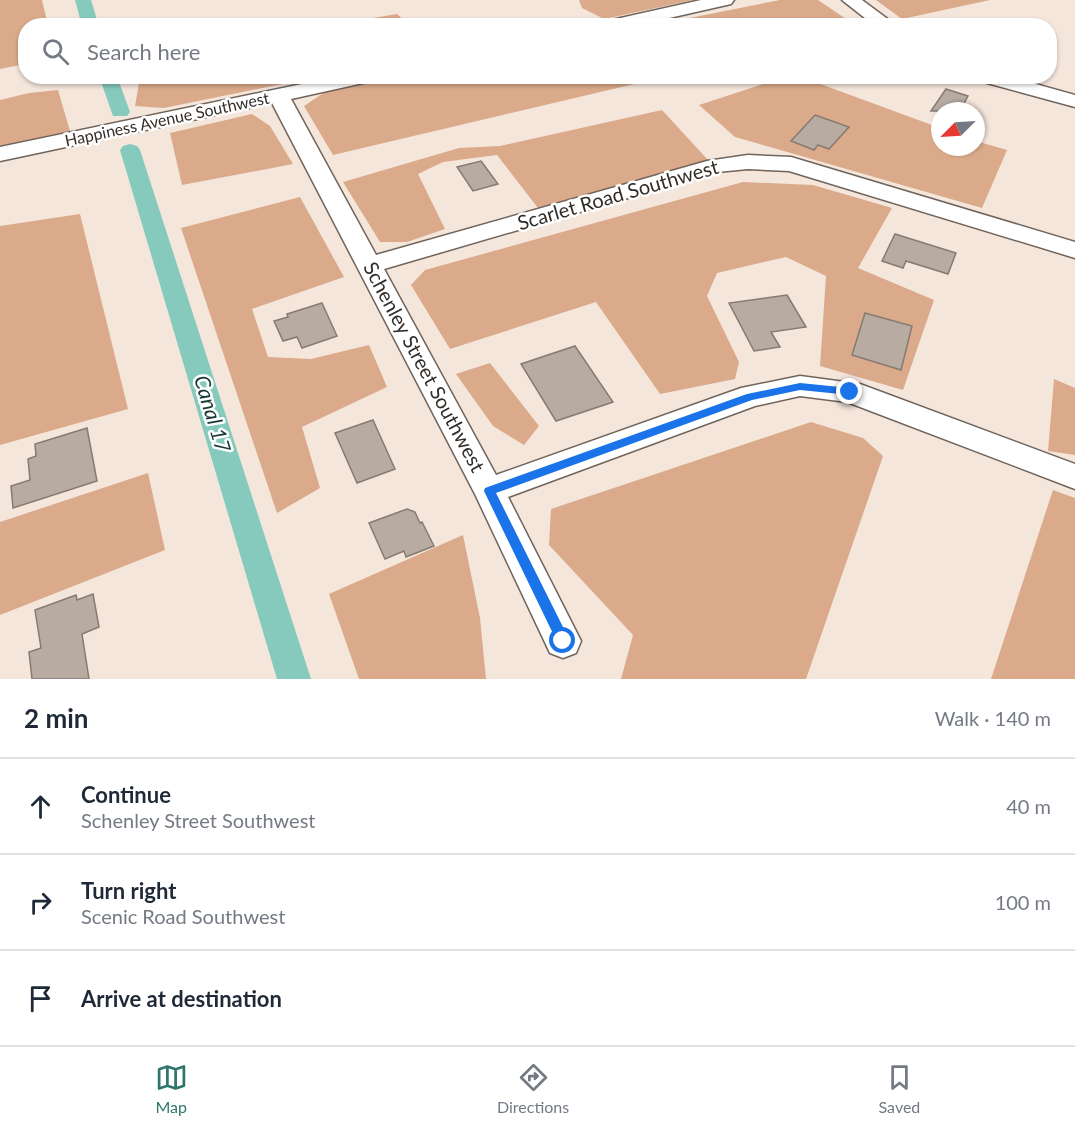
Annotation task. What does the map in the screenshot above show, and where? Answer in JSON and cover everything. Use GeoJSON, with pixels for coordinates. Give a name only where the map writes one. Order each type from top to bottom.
{"type":"FeatureCollection","features":[{"type":"Feature","properties":{"kind":"street"},"geometry":{"type":"LineString","coordinates":[[643,18],[725,0]]}},
{"type":"Feature","properties":{"kind":"street"},"geometry":{"type":"LineString","coordinates":[[851,0],[877,18]]}},
{"type":"Feature","properties":{"kind":"street","name":"Happiness Avenue Southwest"},"geometry":{"type":"LineString","coordinates":[[0,154],[334,84]]}},
{"type":"Feature","properties":{"kind":"street"},"geometry":{"type":"LineString","coordinates":[[1012,84],[1075,101]]}},
{"type":"Feature","properties":{"kind":"street","name":"Schenley Street Southwest"},"geometry":{"type":"LineString","coordinates":[[279,96],[489,491],[563,641]]}},
{"type":"Feature","properties":{"kind":"street","name":"Scarlet Road Southwest"},"geometry":{"type":"LineString","coordinates":[[369,266],[715,166],[748,162],[791,164],[1075,250]]}},
{"type":"Feature","properties":{"kind":"street"},"geometry":{"type":"LineString","coordinates":[[489,491],[751,396],[800,386],[850,392],[1075,477]]}},
{"type":"Feature","properties":{"kind":"shaded area"},"geometry":{"type":"Polygon","coordinates":[[[0,0],[42,0],[46,18],[18,18],[18,65],[0,69],[0,0]]]}},
{"type":"Feature","properties":{"kind":"shaded area"},"geometry":{"type":"Polygon","coordinates":[[[579,0],[693,0],[609,18],[602,18],[582,8],[579,0]]]}},
{"type":"Feature","properties":{"kind":"shaded area"},"geometry":{"type":"Polygon","coordinates":[[[780,0],[818,0],[845,18],[689,18],[780,0]]]}},
{"type":"Feature","properties":{"kind":"shaded area"},"geometry":{"type":"Polygon","coordinates":[[[876,0],[990,0],[907,18],[901,18],[876,0]]]}},
{"type":"Feature","properties":{"kind":"shaded area"},"geometry":{"type":"Polygon","coordinates":[[[397,14],[401,18],[373,18],[397,14]]]}},
{"type":"Feature","properties":{"kind":"shaded area"},"geometry":{"type":"Polygon","coordinates":[[[139,84],[282,84],[164,108],[135,106],[139,84]]]}},
{"type":"Feature","properties":{"kind":"shaded area"},"geometry":{"type":"Polygon","coordinates":[[[366,84],[634,84],[333,155],[304,106],[325,92],[366,84]]]}},
{"type":"Feature","properties":{"kind":"shaded area"},"geometry":{"type":"Polygon","coordinates":[[[764,84],[820,84],[931,125],[931,156],[985,156],[985,144],[1007,150],[982,208],[735,137],[699,105],[764,84]]]}},
{"type":"Feature","properties":{"kind":"shaded area"},"geometry":{"type":"Polygon","coordinates":[[[58,90],[70,131],[0,147],[0,100],[29,93],[58,90]]]}},
{"type":"Feature","properties":{"kind":"shaded area"},"geometry":{"type":"Polygon","coordinates":[[[662,110],[708,160],[538,208],[497,155],[443,162],[418,174],[445,229],[407,242],[380,242],[343,182],[459,148],[500,146],[662,110]]]}},
{"type":"Feature","properties":{"kind":"shaded area"},"geometry":{"type":"Polygon","coordinates":[[[252,114],[270,126],[293,164],[182,185],[170,133],[252,114]]]}},
{"type":"Feature","properties":{"kind":"shaded area"},"geometry":{"type":"Polygon","coordinates":[[[743,182],[813,185],[892,208],[858,268],[934,300],[903,390],[820,366],[826,276],[786,257],[717,273],[707,296],[739,362],[735,379],[660,394],[596,302],[450,349],[411,285],[425,270],[743,182]]]}},
{"type":"Feature","properties":{"kind":"shaded area"},"geometry":{"type":"Polygon","coordinates":[[[300,197],[344,277],[252,309],[268,357],[311,359],[369,345],[387,387],[302,427],[320,488],[277,513],[181,228],[300,197]]]}},
{"type":"Feature","properties":{"kind":"shaded area"},"geometry":{"type":"Polygon","coordinates":[[[80,214],[128,409],[0,445],[0,226],[80,214]]]}},
{"type":"Feature","properties":{"kind":"shaded area"},"geometry":{"type":"Polygon","coordinates":[[[490,363],[539,426],[524,445],[493,426],[456,374],[490,363]]]}},
{"type":"Feature","properties":{"kind":"shaded area"},"geometry":{"type":"Polygon","coordinates":[[[1054,379],[1075,388],[1075,455],[1048,451],[1054,379]]]}},
{"type":"Feature","properties":{"kind":"shaded area"},"geometry":{"type":"Polygon","coordinates":[[[811,422],[863,438],[883,456],[806,679],[621,679],[633,635],[549,545],[551,509],[811,422]]]}},
{"type":"Feature","properties":{"kind":"shaded area"},"geometry":{"type":"Polygon","coordinates":[[[148,473],[165,550],[0,615],[0,522],[148,473]]]}},
{"type":"Feature","properties":{"kind":"shaded area"},"geometry":{"type":"Polygon","coordinates":[[[1053,490],[1075,498],[1075,679],[991,679],[1053,490]]]}},
{"type":"Feature","properties":{"kind":"shaded area"},"geometry":{"type":"Polygon","coordinates":[[[463,535],[480,618],[486,679],[359,679],[329,594],[463,535]]]}},
{"type":"Feature","properties":{"kind":"building"},"geometry":{"type":"Polygon","coordinates":[[[946,89],[968,96],[965,102],[937,102],[946,89]]]}},
{"type":"Feature","properties":{"kind":"building"},"geometry":{"type":"Polygon","coordinates":[[[815,115],[849,127],[829,149],[818,145],[814,150],[791,141],[815,115]]]}},
{"type":"Feature","properties":{"kind":"building"},"geometry":{"type":"Polygon","coordinates":[[[481,161],[498,184],[473,191],[457,167],[481,161]]]}},
{"type":"Feature","properties":{"kind":"building"},"geometry":{"type":"Polygon","coordinates":[[[895,234],[956,253],[948,274],[906,261],[903,268],[882,261],[895,234]]]}},
{"type":"Feature","properties":{"kind":"building"},"geometry":{"type":"Polygon","coordinates":[[[787,295],[806,327],[771,332],[780,347],[754,351],[729,303],[787,295]]]}},
{"type":"Feature","properties":{"kind":"building"},"geometry":{"type":"Polygon","coordinates":[[[322,303],[337,336],[302,348],[297,337],[283,341],[274,321],[288,317],[287,314],[322,303]]]}},
{"type":"Feature","properties":{"kind":"building"},"geometry":{"type":"Polygon","coordinates":[[[865,313],[912,326],[901,370],[852,355],[865,313]]]}},
{"type":"Feature","properties":{"kind":"building"},"geometry":{"type":"Polygon","coordinates":[[[575,346],[613,402],[556,421],[521,364],[575,346]]]}},
{"type":"Feature","properties":{"kind":"building"},"geometry":{"type":"Polygon","coordinates":[[[373,420],[395,469],[357,483],[335,433],[373,420]]]}},
{"type":"Feature","properties":{"kind":"building"},"geometry":{"type":"Polygon","coordinates":[[[87,428],[97,481],[13,508],[11,486],[30,480],[28,459],[36,456],[35,444],[87,428]]]}},
{"type":"Feature","properties":{"kind":"building"},"geometry":{"type":"Polygon","coordinates":[[[407,509],[415,512],[434,546],[406,557],[404,551],[385,559],[369,523],[407,509]]]}},
{"type":"Feature","properties":{"kind":"building"},"geometry":{"type":"Polygon","coordinates":[[[93,594],[99,627],[82,634],[89,679],[32,679],[29,652],[41,648],[35,610],[76,595],[77,600],[93,594]]]}},
{"type":"Feature","properties":{"kind":"waterway","name":"Canal 17"},"geometry":{"type":"LineString","coordinates":[[83,0],[89,18]]}},
{"type":"Feature","properties":{"kind":"waterway","name":"Canal 17"},"geometry":{"type":"LineString","coordinates":[[111,84],[120,112]]}},
{"type":"Feature","properties":{"kind":"waterway","name":"Canal 17"},"geometry":{"type":"LineString","coordinates":[[130,150],[294,679]]}},
{"type":"Feature","properties":{"kind":"route"},"geometry":{"type":"LineString","coordinates":[[563,641],[489,491],[751,396],[800,386],[850,392]]}}]}
